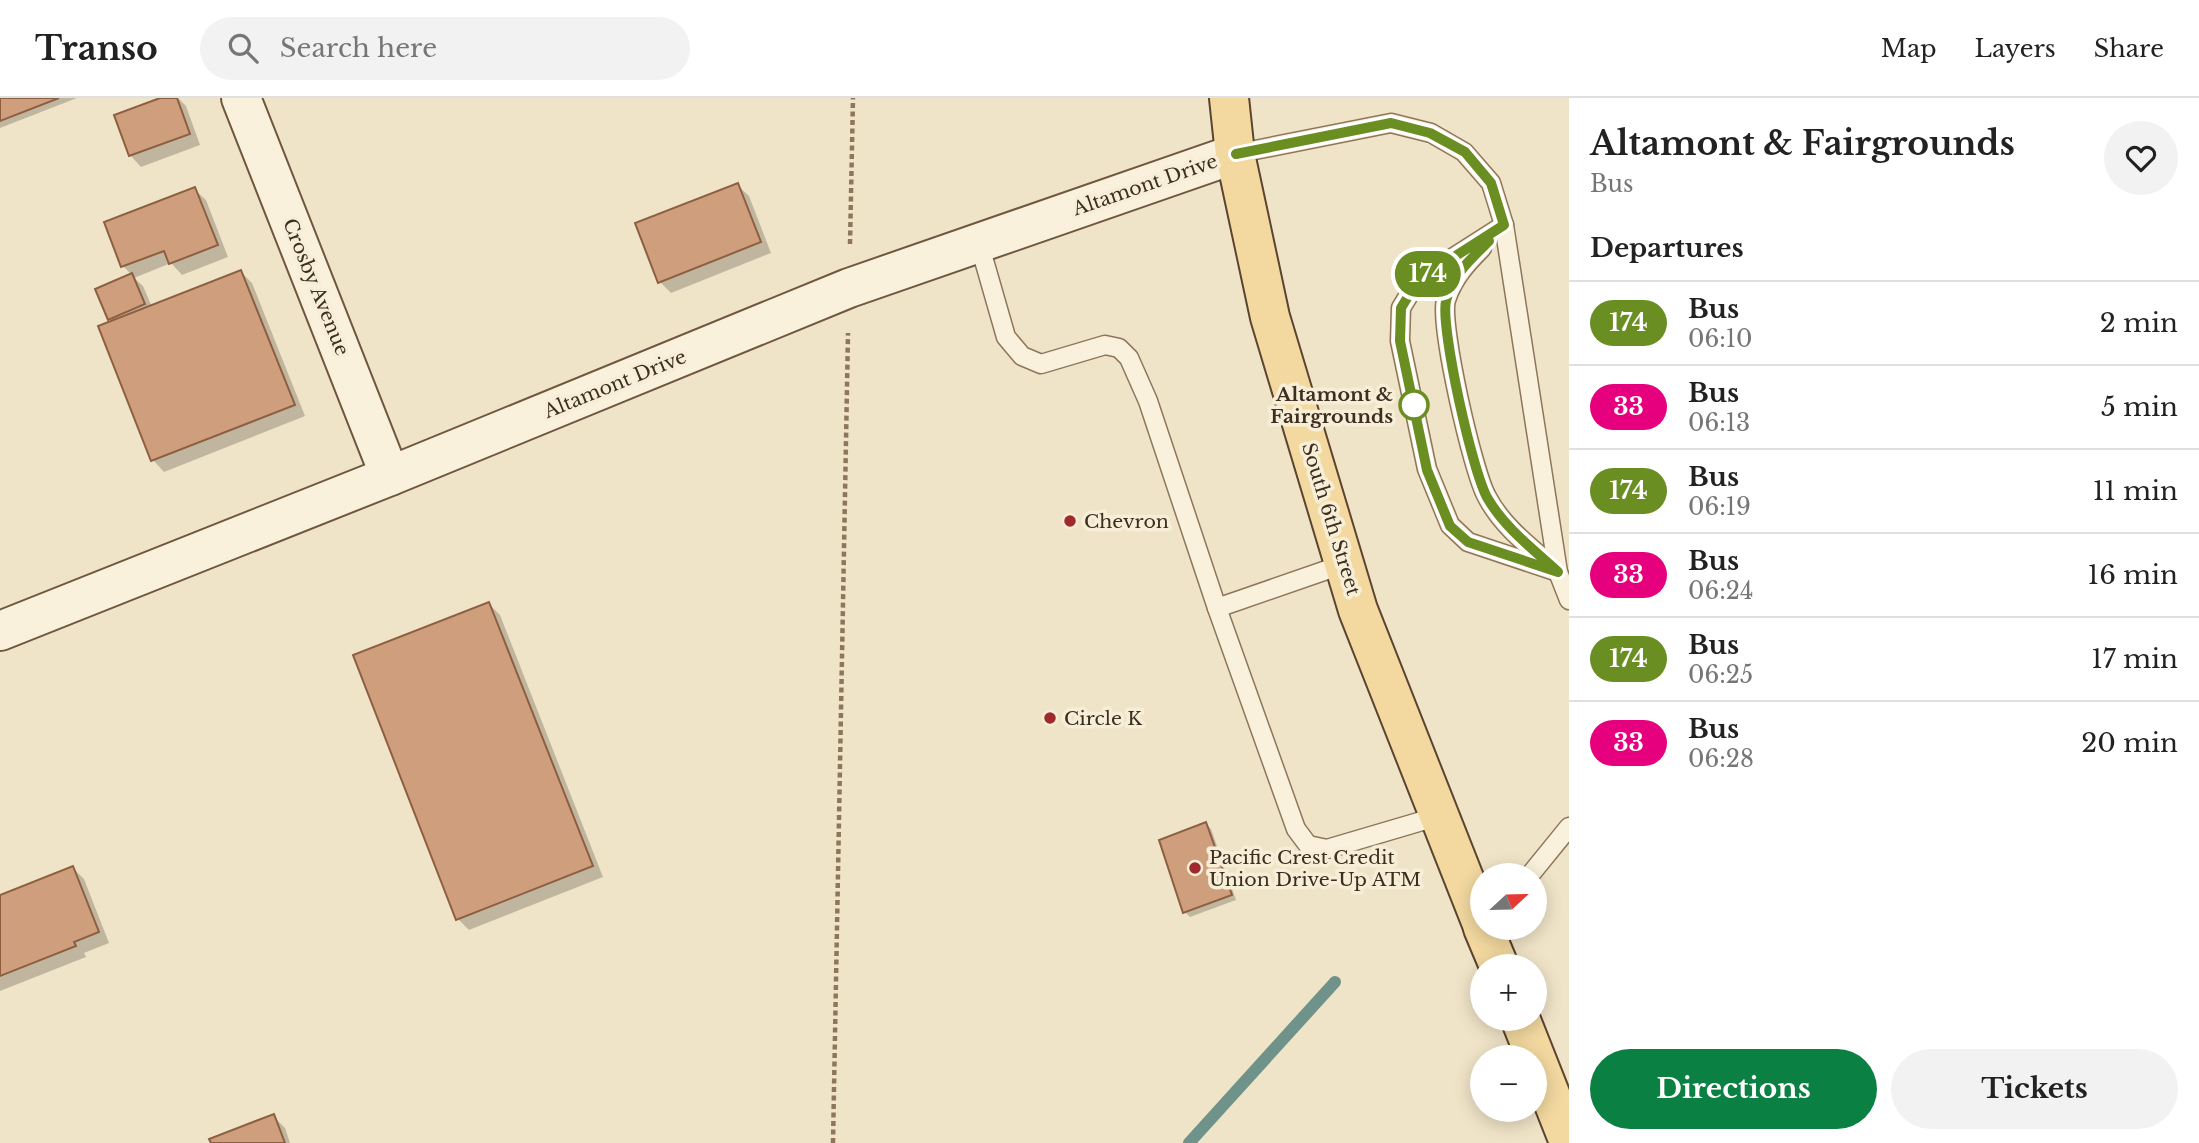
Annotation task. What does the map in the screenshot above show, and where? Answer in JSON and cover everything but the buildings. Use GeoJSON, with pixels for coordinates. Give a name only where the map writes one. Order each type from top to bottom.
{"type":"FeatureCollection","features":[{"type":"Feature","properties":{"kind":"main road","name":"Crosby Avenue"},"geometry":{"type":"LineString","coordinates":[[241,98],[390,476]]}},
{"type":"Feature","properties":{"kind":"main road","name":"South 6th Street"},"geometry":{"type":"LineString","coordinates":[[1229,98],[1236,154],[1270,317],[1344,564],[1358,610],[1470,892]]}},
{"type":"Feature","properties":{"kind":"main road","name":"Altamont Drive"},"geometry":{"type":"LineString","coordinates":[[0,631],[390,476],[849,288],[1236,154]]}},
{"type":"Feature","properties":{"kind":"main road"},"geometry":{"type":"LineString","coordinates":[[1525,1031],[1569,1142]]}},
{"type":"Feature","properties":{"kind":"lane"},"geometry":{"type":"LineString","coordinates":[[1236,154],[1391,123],[1430,133],[1465,152],[1491,183],[1504,225],[1558,572],[1569,600]]}},
{"type":"Feature","properties":{"kind":"lane"},"geometry":{"type":"LineString","coordinates":[[1504,225],[1418,280],[1401,308],[1400,341],[1427,470],[1450,526],[1468,542],[1558,572]]}},
{"type":"Feature","properties":{"kind":"lane"},"geometry":{"type":"LineString","coordinates":[[1504,225],[1458,272],[1446,301],[1445,331],[1474,463],[1486,497],[1506,524],[1558,572]]}},
{"type":"Feature","properties":{"kind":"lane"},"geometry":{"type":"LineString","coordinates":[[979,243],[1006,337],[1021,356],[1041,364],[1105,345],[1119,348],[1129,358],[1148,401],[1217,608],[1296,830],[1308,845],[1327,849],[1439,817]]}},
{"type":"Feature","properties":{"kind":"lane"},"geometry":{"type":"LineString","coordinates":[[1217,608],[1344,564]]}},
{"type":"Feature","properties":{"kind":"lane"},"geometry":{"type":"LineString","coordinates":[[1540,863],[1569,827]]}},
{"type":"Feature","properties":{"kind":"path"},"geometry":{"type":"LineString","coordinates":[[833,1143],[853,98]]}},
{"type":"Feature","properties":{"kind":"waterway"},"geometry":{"type":"LineString","coordinates":[[1189,1143],[1335,982]]}},
{"type":"Feature","properties":{"kind":"bus line","name":"174"},"geometry":{"type":"LineString","coordinates":[[1236,154],[1391,123],[1430,133],[1465,152],[1491,183],[1504,225],[1418,280],[1401,308],[1400,341],[1427,470],[1450,526],[1468,542],[1558,572],[1506,524],[1486,497],[1474,463],[1445,331],[1446,301],[1458,272],[1489,241]]}},
{"type":"Feature","properties":{"kind":"place","name":"Altamont & Fairgrounds"},"geometry":{"type":"Point","coordinates":[1414,405]}},
{"type":"Feature","properties":{"kind":"place","name":"Chevron"},"geometry":{"type":"Point","coordinates":[1070,521]}},
{"type":"Feature","properties":{"kind":"place","name":"Circle K"},"geometry":{"type":"Point","coordinates":[1050,718]}},
{"type":"Feature","properties":{"kind":"place","name":"Pacific Crest Credit Union Drive-Up ATM"},"geometry":{"type":"Point","coordinates":[1195,868]}}]}
